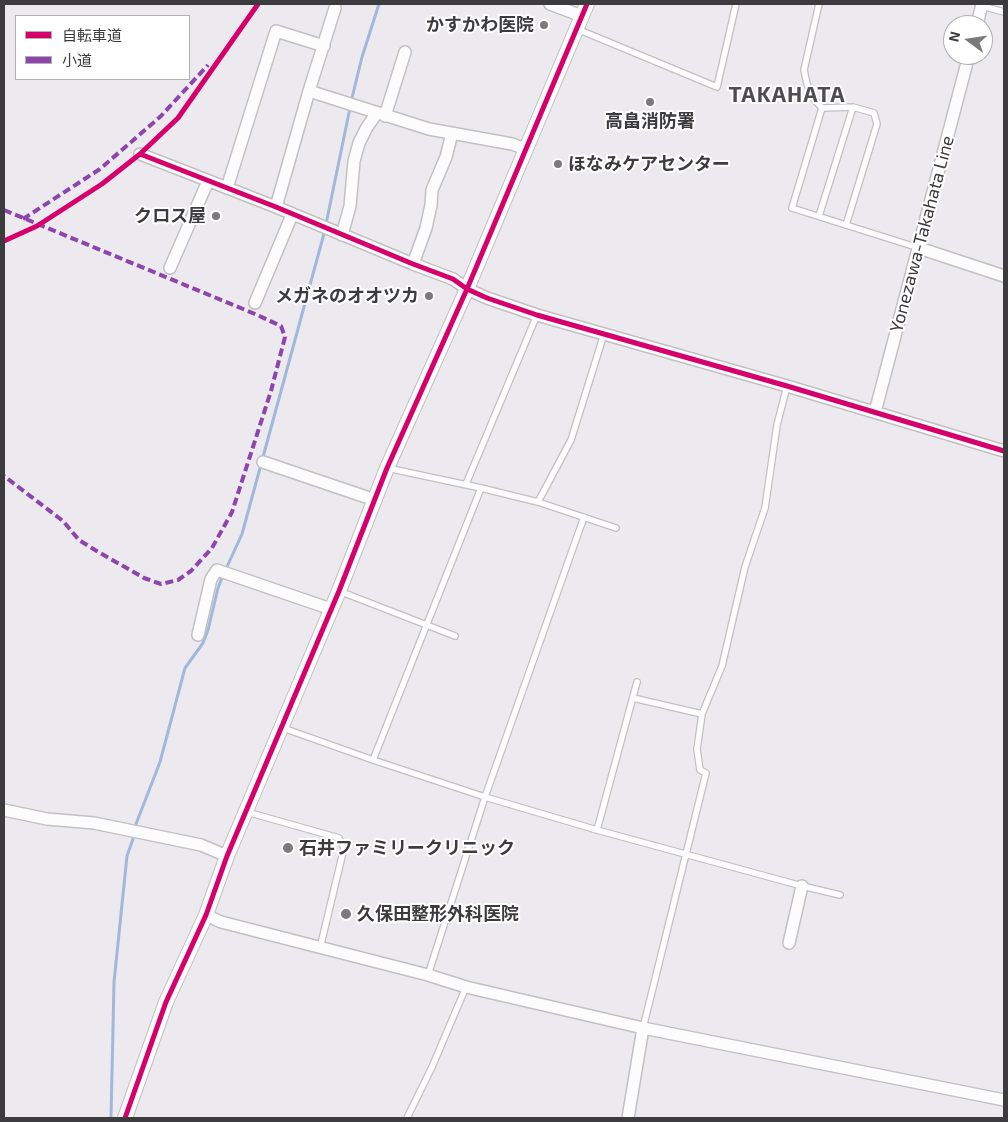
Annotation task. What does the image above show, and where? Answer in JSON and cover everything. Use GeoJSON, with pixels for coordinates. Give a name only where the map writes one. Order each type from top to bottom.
{"type":"FeatureCollection","features":[{"type":"Feature","properties":{"kind":"street"},"geometry":{"type":"LineString","coordinates":[[125,1118],[166,1002],[206,915],[227,856],[339,591],[387,468],[467,289],[582,16],[550,4]]}},
{"type":"Feature","properties":{"kind":"street"},"geometry":{"type":"LineString","coordinates":[[276,207],[308,91],[335,8]]}},
{"type":"Feature","properties":{"kind":"street"},"geometry":{"type":"LineString","coordinates":[[227,188],[276,31],[324,46]]}},
{"type":"Feature","properties":{"kind":"street"},"geometry":{"type":"LineString","coordinates":[[342,235],[350,206],[354,161],[359,143],[367,127],[381,114],[405,52]]}},
{"type":"Feature","properties":{"kind":"street","name":"Yonezawa-Takahata Line"},"geometry":{"type":"LineString","coordinates":[[875,412],[966,65]]}},
{"type":"Feature","properties":{"kind":"street"},"geometry":{"type":"LineString","coordinates":[[308,91],[429,129],[526,149]]}},
{"type":"Feature","properties":{"kind":"street"},"geometry":{"type":"LineString","coordinates":[[413,264],[426,228],[432,190],[446,157],[452,133]]}},
{"type":"Feature","properties":{"kind":"street"},"geometry":{"type":"LineString","coordinates":[[140,154],[453,279],[467,289],[487,298],[537,315],[787,386],[1004,451]]}},
{"type":"Feature","properties":{"kind":"street"},"geometry":{"type":"LineString","coordinates":[[170,268],[208,181]]}},
{"type":"Feature","properties":{"kind":"street"},"geometry":{"type":"LineString","coordinates":[[256,303],[292,215]]}},
{"type":"Feature","properties":{"kind":"street"},"geometry":{"type":"LineString","coordinates":[[919,248],[1004,276]]}},
{"type":"Feature","properties":{"kind":"street"},"geometry":{"type":"LineString","coordinates":[[263,462],[375,500]]}},
{"type":"Feature","properties":{"kind":"street"},"geometry":{"type":"LineString","coordinates":[[198,635],[212,579],[217,570],[331,609]]}},
{"type":"Feature","properties":{"kind":"street"},"geometry":{"type":"LineString","coordinates":[[4,810],[47,819],[94,823],[201,845],[227,856]]}},
{"type":"Feature","properties":{"kind":"street"},"geometry":{"type":"LineString","coordinates":[[789,943],[802,886]]}},
{"type":"Feature","properties":{"kind":"street"},"geometry":{"type":"LineString","coordinates":[[206,915],[222,922],[428,975],[466,987],[643,1028],[1004,1100]]}},
{"type":"Feature","properties":{"kind":"street"},"geometry":{"type":"LineString","coordinates":[[628,1118],[643,1028]]}},
{"type":"Feature","properties":{"kind":"lane"},"geometry":{"type":"LineString","coordinates":[[582,16],[717,87],[736,4]]}},
{"type":"Feature","properties":{"kind":"lane"},"geometry":{"type":"LineString","coordinates":[[820,4],[804,70],[806,84],[814,100],[822,108],[852,107],[874,113],[877,124],[846,225]]}},
{"type":"Feature","properties":{"kind":"lane"},"geometry":{"type":"LineString","coordinates":[[982,5],[1004,12]]}},
{"type":"Feature","properties":{"kind":"lane"},"geometry":{"type":"LineString","coordinates":[[819,216],[852,107]]}},
{"type":"Feature","properties":{"kind":"lane"},"geometry":{"type":"LineString","coordinates":[[822,108],[792,208],[919,248]]}},
{"type":"Feature","properties":{"kind":"lane"},"geometry":{"type":"LineString","coordinates":[[466,484],[537,315]]}},
{"type":"Feature","properties":{"kind":"lane"},"geometry":{"type":"LineString","coordinates":[[538,502],[571,440],[604,334]]}},
{"type":"Feature","properties":{"kind":"lane"},"geometry":{"type":"LineString","coordinates":[[643,1028],[706,773],[700,770],[697,749],[702,714],[722,666],[745,567],[765,508],[777,425],[787,386]]}},
{"type":"Feature","properties":{"kind":"lane"},"geometry":{"type":"LineString","coordinates":[[387,468],[466,484],[538,502],[616,528]]}},
{"type":"Feature","properties":{"kind":"lane"},"geometry":{"type":"LineString","coordinates":[[373,760],[482,488]]}},
{"type":"Feature","properties":{"kind":"lane"},"geometry":{"type":"LineString","coordinates":[[428,975],[485,797],[584,517]]}},
{"type":"Feature","properties":{"kind":"lane"},"geometry":{"type":"LineString","coordinates":[[339,591],[455,636]]}},
{"type":"Feature","properties":{"kind":"lane"},"geometry":{"type":"LineString","coordinates":[[597,830],[638,682]]}},
{"type":"Feature","properties":{"kind":"lane"},"geometry":{"type":"LineString","coordinates":[[633,698],[702,714]]}},
{"type":"Feature","properties":{"kind":"lane"},"geometry":{"type":"LineString","coordinates":[[282,728],[485,797],[597,830],[840,895]]}},
{"type":"Feature","properties":{"kind":"lane"},"geometry":{"type":"LineString","coordinates":[[247,812],[339,838],[344,848],[320,948]]}},
{"type":"Feature","properties":{"kind":"lane"},"geometry":{"type":"LineString","coordinates":[[407,1118],[432,1067],[466,987]]}},
{"type":"Feature","properties":{"kind":"waterway"},"geometry":{"type":"LineString","coordinates":[[351,102],[362,57],[379,4]]}},
{"type":"Feature","properties":{"kind":"waterway"},"geometry":{"type":"LineString","coordinates":[[326,224],[350,108]]}},
{"type":"Feature","properties":{"kind":"waterway"},"geometry":{"type":"LineString","coordinates":[[226,569],[242,534],[325,230]]}},
{"type":"Feature","properties":{"kind":"waterway"},"geometry":{"type":"LineString","coordinates":[[136,824],[160,762],[185,668],[203,643],[223,575]]}},
{"type":"Feature","properties":{"kind":"waterway"},"geometry":{"type":"LineString","coordinates":[[111,1118],[114,982],[127,856],[133,839]]}},
{"type":"Feature","properties":{"kind":"marked path"},"geometry":{"type":"LineString","coordinates":[[23,219],[100,169],[161,116],[208,65]]}},
{"type":"Feature","properties":{"kind":"marked path"},"geometry":{"type":"LineString","coordinates":[[4,210],[255,314],[281,326],[285,337],[271,391],[232,512],[212,548],[191,571],[178,580],[161,584],[144,578],[95,550],[79,540],[63,521],[4,476]]}},
{"type":"Feature","properties":{"kind":"cycle path"},"geometry":{"type":"LineString","coordinates":[[4,241],[37,226],[102,184],[140,154],[178,118],[258,4]]}},
{"type":"Feature","properties":{"kind":"cycle path"},"geometry":{"type":"LineString","coordinates":[[125,1118],[166,1002],[206,915],[227,856],[339,591],[387,468],[467,289],[587,4]]}},
{"type":"Feature","properties":{"kind":"cycle path"},"geometry":{"type":"LineString","coordinates":[[140,154],[453,279],[467,289],[487,298],[537,315],[787,386],[1004,451]]}},
{"type":"Feature","properties":{"kind":"place","name":"かすかわ医院"},"geometry":{"type":"Point","coordinates":[544,25]}},
{"type":"Feature","properties":{"kind":"place","name":"高畠消防署"},"geometry":{"type":"Point","coordinates":[650,102]}},
{"type":"Feature","properties":{"kind":"place","name":"ほなみケアセンター"},"geometry":{"type":"Point","coordinates":[558,164]}},
{"type":"Feature","properties":{"kind":"place","name":"クロス屋"},"geometry":{"type":"Point","coordinates":[216,216]}},
{"type":"Feature","properties":{"kind":"place","name":"メガネのオオツカ"},"geometry":{"type":"Point","coordinates":[429,296]}},
{"type":"Feature","properties":{"kind":"place","name":"石井ファミリークリニック"},"geometry":{"type":"Point","coordinates":[288,848]}},
{"type":"Feature","properties":{"kind":"place","name":"久保田整形外科医院"},"geometry":{"type":"Point","coordinates":[346,914]}},
{"type":"Feature","properties":{"kind":"district","name":"TAKAHATA"},"geometry":{"type":"Point","coordinates":[787,95]}}]}
